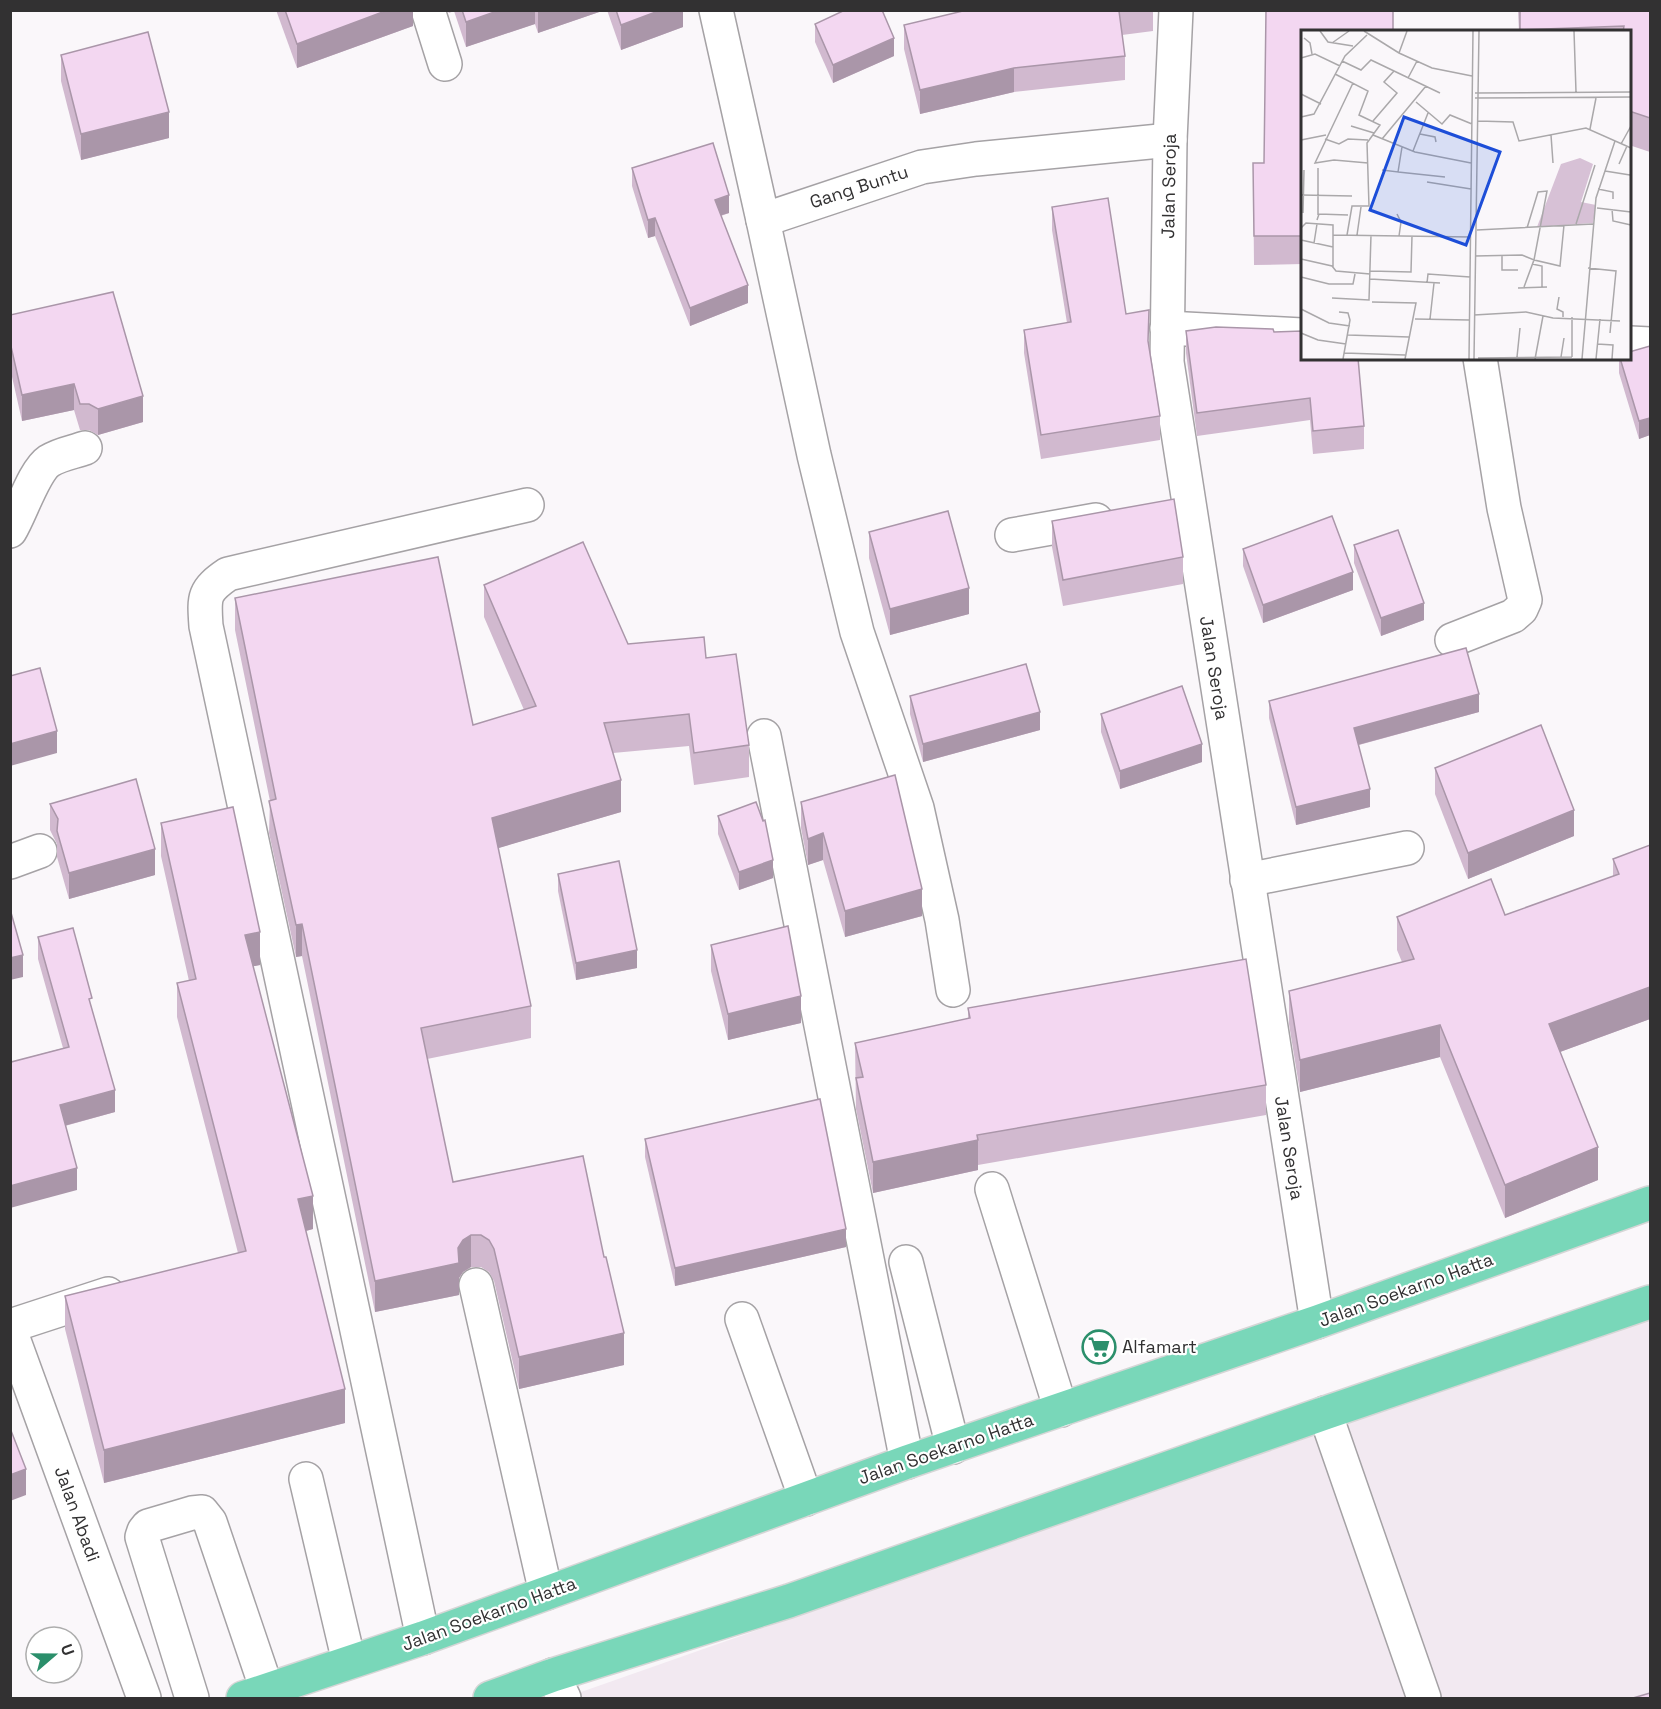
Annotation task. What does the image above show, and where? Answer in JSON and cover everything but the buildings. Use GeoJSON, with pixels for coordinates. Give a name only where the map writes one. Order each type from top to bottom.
{"type":"FeatureCollection","features":[{"type":"Feature","properties":{"kind":"main road","name":"Jalan Soekarno Hatta"},"geometry":{"type":"LineString","coordinates":[[255,1694],[423,1638],[907,1462],[1317,1322],[1650,1203]]}},
{"type":"Feature","properties":{"kind":"main road"},"geometry":{"type":"LineString","coordinates":[[495,1698],[559,1687],[789,1601],[1650,1302]]}},
{"type":"Feature","properties":{"kind":"street"},"geometry":{"type":"LineString","coordinates":[[428,10],[445,64]]}},
{"type":"Feature","properties":{"kind":"street"},"geometry":{"type":"LineString","coordinates":[[716,10],[814,455],[857,632],[918,807],[942,920],[953,990]]}},
{"type":"Feature","properties":{"kind":"street","name":"Jalan Seroja"},"geometry":{"type":"LineString","coordinates":[[1176,10],[1170,140],[1167,362],[1177,506],[1247,880],[1317,1322]]}},
{"type":"Feature","properties":{"kind":"street","name":"Gang Buntu"},"geometry":{"type":"LineString","coordinates":[[763,220],[922,167],[976,159],[1170,140]]}},
{"type":"Feature","properties":{"kind":"street"},"geometry":{"type":"LineString","coordinates":[[1167,328],[1301,335]]}},
{"type":"Feature","properties":{"kind":"street"},"geometry":{"type":"LineString","coordinates":[[1631,343],[1650,344]]}},
{"type":"Feature","properties":{"kind":"street"},"geometry":{"type":"LineString","coordinates":[[1452,640],[1513,615],[1521,609],[1525,600],[1504,508],[1480,360]]}},
{"type":"Feature","properties":{"kind":"street"},"geometry":{"type":"LineString","coordinates":[[10,531],[38,473],[48,461],[85,448]]}},
{"type":"Feature","properties":{"kind":"street"},"geometry":{"type":"LineString","coordinates":[[423,1638],[208,638],[204,598],[212,585],[228,574],[527,505]]}},
{"type":"Feature","properties":{"kind":"street"},"geometry":{"type":"LineString","coordinates":[[1012,535],[1130,514]]}},
{"type":"Feature","properties":{"kind":"street"},"geometry":{"type":"LineString","coordinates":[[764,736],[907,1462]]}},
{"type":"Feature","properties":{"kind":"street"},"geometry":{"type":"LineString","coordinates":[[1247,880],[1407,848]]}},
{"type":"Feature","properties":{"kind":"street"},"geometry":{"type":"LineString","coordinates":[[10,862],[40,851]]}},
{"type":"Feature","properties":{"kind":"street"},"geometry":{"type":"LineString","coordinates":[[992,1189],[1061,1410]]}},
{"type":"Feature","properties":{"kind":"street"},"geometry":{"type":"LineString","coordinates":[[906,1262],[953,1447]]}},
{"type":"Feature","properties":{"kind":"street"},"geometry":{"type":"LineString","coordinates":[[10,1328],[136,1284]]}},
{"type":"Feature","properties":{"kind":"street"},"geometry":{"type":"LineString","coordinates":[[476,1285],[546,1593]]}},
{"type":"Feature","properties":{"kind":"street"},"geometry":{"type":"LineString","coordinates":[[742,1319],[806,1499]]}},
{"type":"Feature","properties":{"kind":"street","name":"Jalan Abadi"},"geometry":{"type":"LineString","coordinates":[[10,1328],[144,1698]]}},
{"type":"Feature","properties":{"kind":"street"},"geometry":{"type":"LineString","coordinates":[[1325,1413],[1424,1698]]}},
{"type":"Feature","properties":{"kind":"street"},"geometry":{"type":"LineString","coordinates":[[306,1479],[349,1662]]}},
{"type":"Feature","properties":{"kind":"street"},"geometry":{"type":"LineString","coordinates":[[192,1698],[142,1537],[148,1527],[192,1512],[202,1512],[210,1522],[255,1694]]}},
{"type":"Feature","properties":{"kind":"shaded area"},"geometry":{"type":"Polygon","coordinates":[[[1650,1317],[1650,1698],[564,1698],[1650,1317]]]}},
{"type":"Feature","properties":{"kind":"place","name":"Alfamart"},"geometry":{"type":"Point","coordinates":[1099,1347]}}]}
